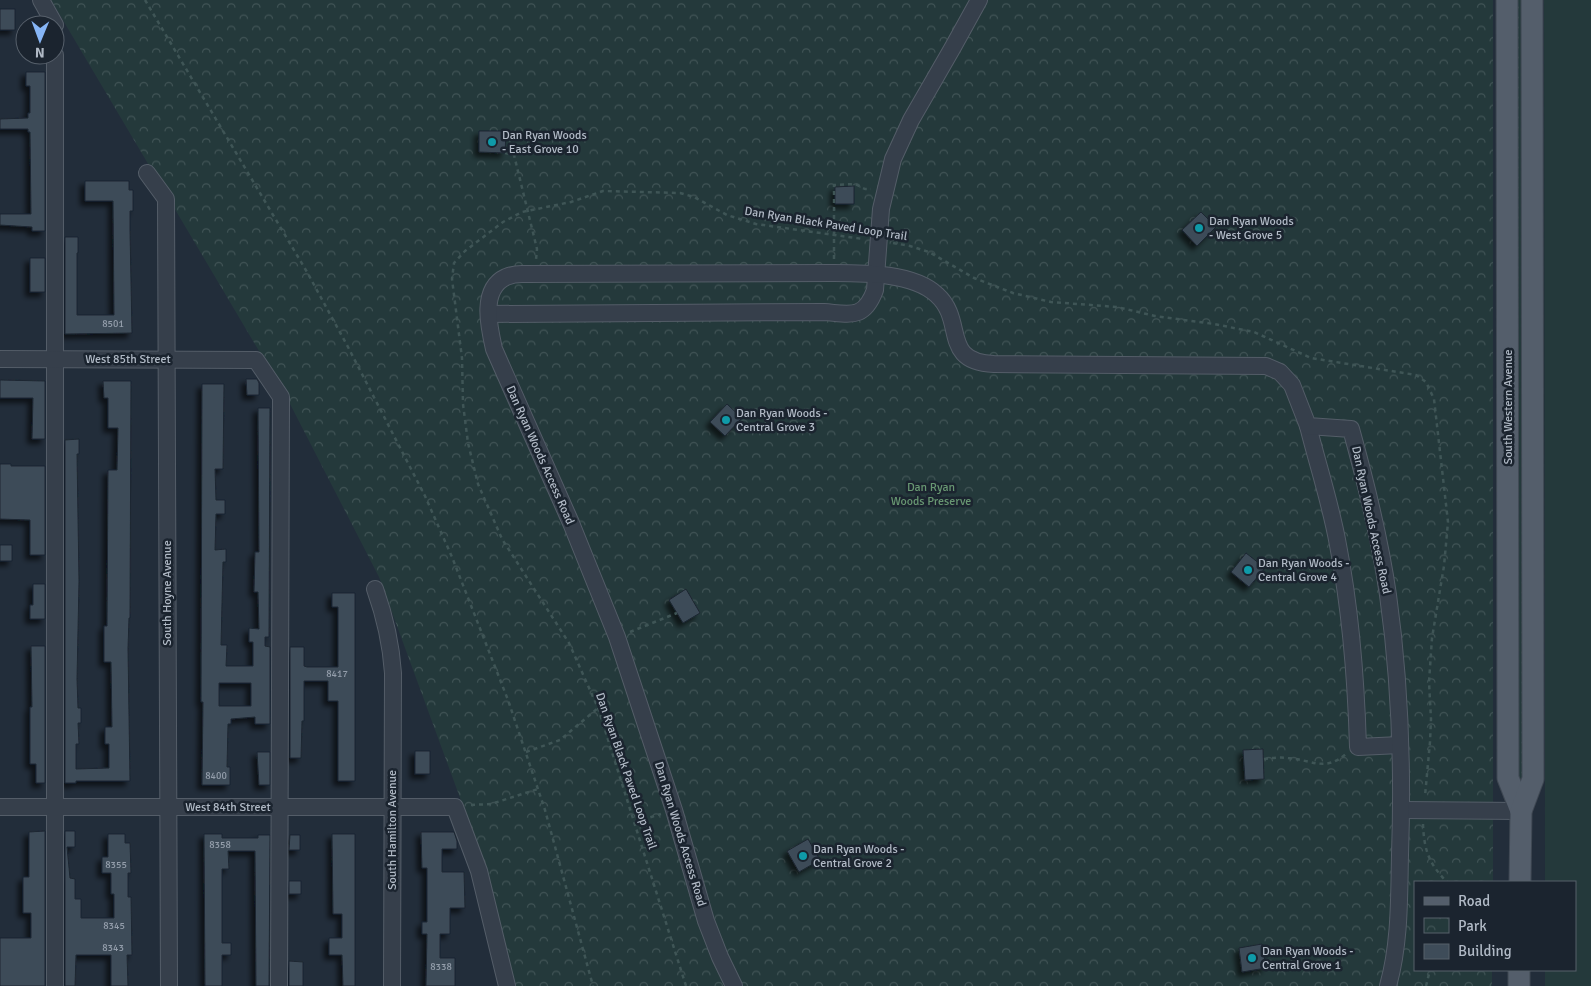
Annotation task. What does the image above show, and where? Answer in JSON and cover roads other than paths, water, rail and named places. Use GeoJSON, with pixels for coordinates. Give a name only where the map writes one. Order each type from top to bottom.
{"type":"FeatureCollection","features":[{"type":"Feature","properties":{"kind":"main road","name":"South Western Avenue"},"geometry":{"type":"LineString","coordinates":[[1507,0],[1508,778],[1521,811]]}},
{"type":"Feature","properties":{"kind":"main road","name":"South Western Avenue"},"geometry":{"type":"LineString","coordinates":[[1520,881],[1521,811],[1533,779],[1532,0]]}},
{"type":"Feature","properties":{"kind":"main road"},"geometry":{"type":"LineString","coordinates":[[1519,986],[1520,971]]}},
{"type":"Feature","properties":{"kind":"street"},"geometry":{"type":"LineString","coordinates":[[41,0],[49,15]]}},
{"type":"Feature","properties":{"kind":"street"},"geometry":{"type":"LineString","coordinates":[[489,314],[824,312],[851,315],[866,307],[875,290],[881,209],[893,159],[911,120],[979,0]]}},
{"type":"Feature","properties":{"kind":"street"},"geometry":{"type":"LineString","coordinates":[[55,65],[55,986]]}},
{"type":"Feature","properties":{"kind":"street","name":"South Hoyne Avenue"},"geometry":{"type":"LineString","coordinates":[[147,173],[166,199],[169,986]]}},
{"type":"Feature","properties":{"kind":"street","name":"Dan Ryan Woods Access Road"},"geometry":{"type":"LineString","coordinates":[[734,986],[706,921],[674,810],[617,637],[571,523],[500,366],[490,331],[489,303],[492,290],[498,282],[507,276],[536,274],[834,273],[877,275],[912,282],[927,287],[938,295],[946,305],[952,318],[961,352],[971,360],[994,364],[1266,366],[1280,372],[1292,385],[1308,426],[1351,429],[1372,510],[1387,593],[1397,683],[1402,810],[1398,930],[1395,963],[1388,986]]}},
{"type":"Feature","properties":{"kind":"street","name":"West 85th Street"},"geometry":{"type":"LineString","coordinates":[[0,359],[256,360],[281,397],[279,807]]}},
{"type":"Feature","properties":{"kind":"street"},"geometry":{"type":"LineString","coordinates":[[1308,426],[1331,511],[1344,578],[1352,632],[1358,747],[1400,746]]}},
{"type":"Feature","properties":{"kind":"street","name":"South Hamilton Avenue"},"geometry":{"type":"LineString","coordinates":[[375,589],[388,631],[393,673],[392,986]]}},
{"type":"Feature","properties":{"kind":"street","name":"West 84th Street"},"geometry":{"type":"LineString","coordinates":[[0,807],[455,807],[478,871],[507,986]]}},
{"type":"Feature","properties":{"kind":"street"},"geometry":{"type":"LineString","coordinates":[[279,807],[279,986]]}},
{"type":"Feature","properties":{"kind":"street"},"geometry":{"type":"LineString","coordinates":[[1402,810],[1521,811]]}},
{"type":"Feature","properties":{"kind":"place","name":"Dan Ryan Woods - East Grove 10"},"geometry":{"type":"Point","coordinates":[492,142]}},
{"type":"Feature","properties":{"kind":"place","name":"Dan Ryan Woods - West Grove 5"},"geometry":{"type":"Point","coordinates":[1199,228]}},
{"type":"Feature","properties":{"kind":"place","name":"Dan Ryan Woods - Central Grove 3"},"geometry":{"type":"Point","coordinates":[726,420]}},
{"type":"Feature","properties":{"kind":"place","name":"Dan Ryan Woods - Central Grove 4"},"geometry":{"type":"Point","coordinates":[1248,570]}},
{"type":"Feature","properties":{"kind":"place","name":"Dan Ryan Woods - Central Grove 2"},"geometry":{"type":"Point","coordinates":[803,856]}},
{"type":"Feature","properties":{"kind":"place","name":"Dan Ryan Woods - Central Grove 1"},"geometry":{"type":"Point","coordinates":[1252,958]}},
{"type":"Feature","properties":{"kind":"park label","name":"Dan Ryan Woods Preserve"},"geometry":{"type":"Point","coordinates":[931,494]}}]}
